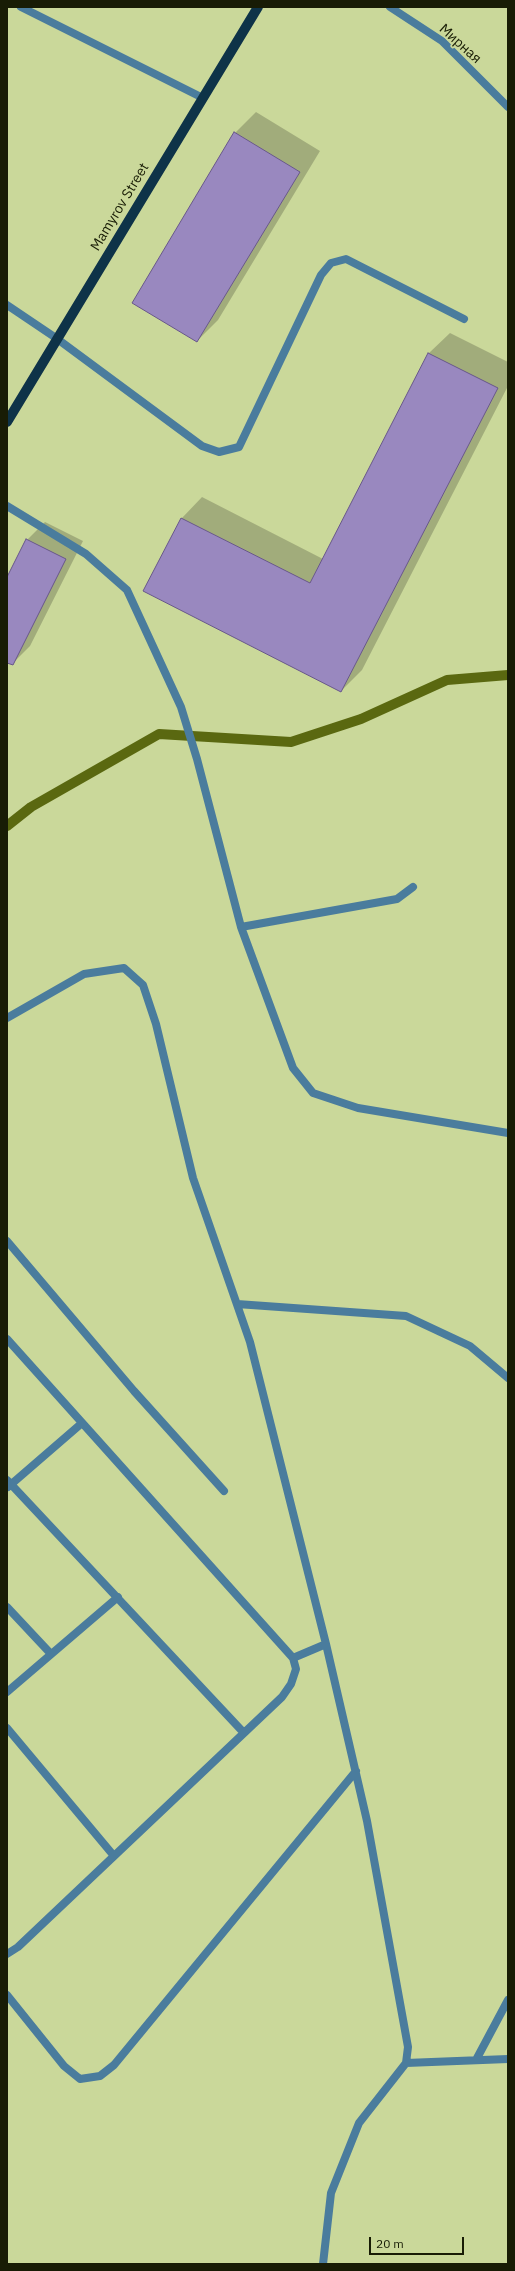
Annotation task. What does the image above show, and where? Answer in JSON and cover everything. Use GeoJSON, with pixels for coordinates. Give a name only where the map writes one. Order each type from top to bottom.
{"type":"FeatureCollection","features":[{"type":"Feature","properties":{"kind":"main road","name":"Mamyrov Street"},"geometry":{"type":"LineString","coordinates":[[7,422],[56,338],[258,7]]}},
{"type":"Feature","properties":{"kind":"street"},"geometry":{"type":"LineString","coordinates":[[21,7],[202,98]]}},
{"type":"Feature","properties":{"kind":"street","name":"Мирная"},"geometry":{"type":"LineString","coordinates":[[390,7],[442,41],[508,107]]}},
{"type":"Feature","properties":{"kind":"street"},"geometry":{"type":"LineString","coordinates":[[7,305],[56,338],[202,446],[219,452],[239,447],[321,275],[331,263],[346,260],[464,319]]}},
{"type":"Feature","properties":{"kind":"street"},"geometry":{"type":"LineString","coordinates":[[7,506],[86,554],[127,590],[181,707],[197,759],[241,927],[293,1068],[313,1093],[358,1108],[508,1133]]}},
{"type":"Feature","properties":{"kind":"street"},"geometry":{"type":"LineString","coordinates":[[241,927],[397,899],[413,887]]}},
{"type":"Feature","properties":{"kind":"street"},"geometry":{"type":"LineString","coordinates":[[7,1018],[28,1004],[84,974],[124,968],[143,985],[156,1024],[193,1178],[250,1342],[326,1644],[356,1771],[367,1821],[408,2047],[406,2063],[359,2123],[331,2193],[323,2264]]}},
{"type":"Feature","properties":{"kind":"street"},"geometry":{"type":"LineString","coordinates":[[7,1241],[134,1391],[224,1490]]}},
{"type":"Feature","properties":{"kind":"street"},"geometry":{"type":"LineString","coordinates":[[237,1304],[406,1316],[470,1346],[508,1378]]}},
{"type":"Feature","properties":{"kind":"street"},"geometry":{"type":"LineString","coordinates":[[7,1339],[293,1658],[296,1669],[291,1684],[282,1697],[18,1947],[7,1954]]}},
{"type":"Feature","properties":{"kind":"street"},"geometry":{"type":"LineString","coordinates":[[82,1423],[8,1484],[118,1597],[244,1733]]}},
{"type":"Feature","properties":{"kind":"street"},"geometry":{"type":"LineString","coordinates":[[7,1692],[118,1597]]}},
{"type":"Feature","properties":{"kind":"street"},"geometry":{"type":"LineString","coordinates":[[7,1607],[51,1654]]}},
{"type":"Feature","properties":{"kind":"street"},"geometry":{"type":"LineString","coordinates":[[293,1658],[326,1644]]}},
{"type":"Feature","properties":{"kind":"street"},"geometry":{"type":"LineString","coordinates":[[7,1728],[114,1856]]}},
{"type":"Feature","properties":{"kind":"street"},"geometry":{"type":"LineString","coordinates":[[7,1995],[64,2066],[80,2079],[100,2076],[114,2065],[356,1771]]}},
{"type":"Feature","properties":{"kind":"street"},"geometry":{"type":"LineString","coordinates":[[476,2060],[508,2000]]}},
{"type":"Feature","properties":{"kind":"street"},"geometry":{"type":"LineString","coordinates":[[406,2063],[508,2059]]}},
{"type":"Feature","properties":{"kind":"building"},"geometry":{"type":"Polygon","coordinates":[[[234,132],[300,172],[197,342],[132,303],[234,132]]]}},
{"type":"Feature","properties":{"kind":"building"},"geometry":{"type":"Polygon","coordinates":[[[428,353],[498,388],[341,692],[143,591],[181,518],[310,583],[428,353]]]}},
{"type":"Feature","properties":{"kind":"building"},"geometry":{"type":"Polygon","coordinates":[[[26,539],[66,559],[13,665],[7,663],[7,577],[26,539]]]}},
{"type":"Feature","properties":{"kind":"waterway"},"geometry":{"type":"LineString","coordinates":[[7,826],[31,807],[159,734],[291,742],[361,719],[447,680],[508,675]]}}]}
